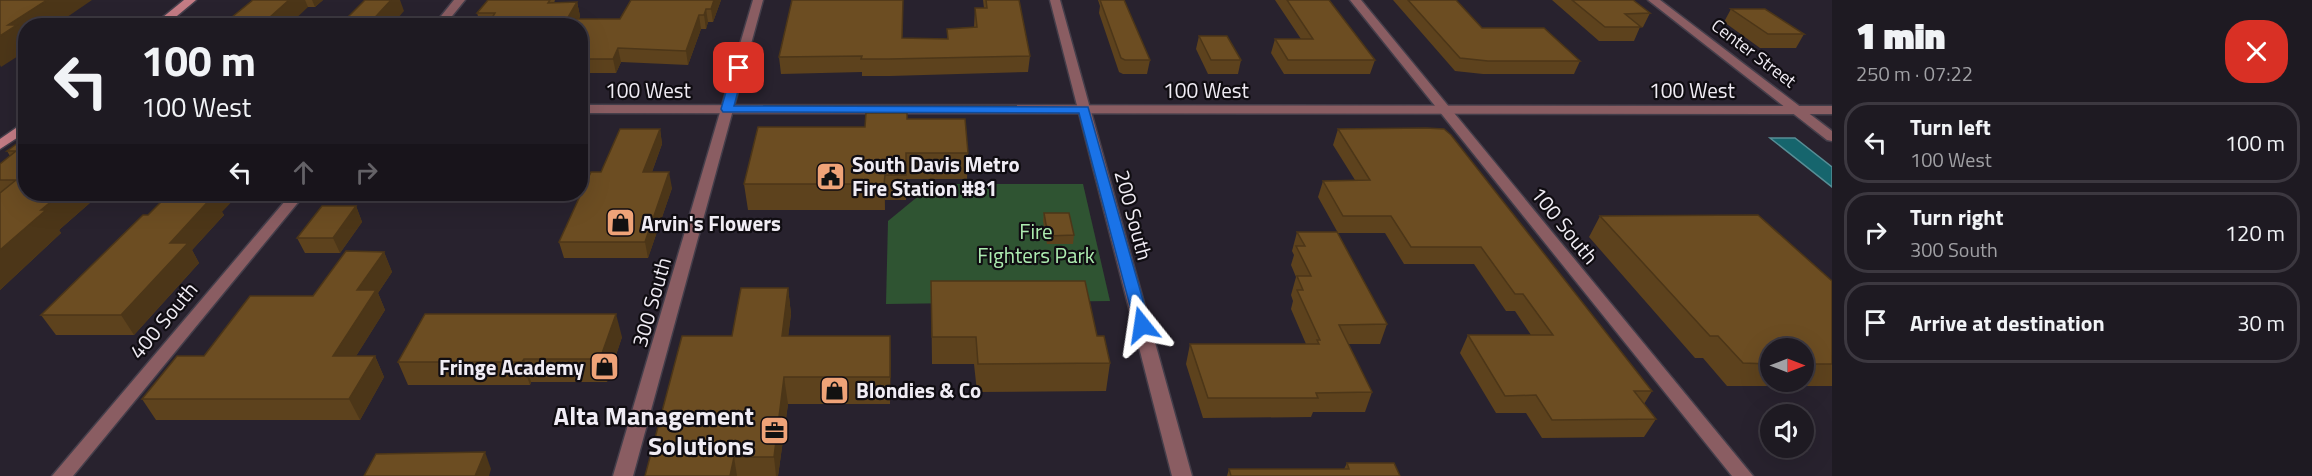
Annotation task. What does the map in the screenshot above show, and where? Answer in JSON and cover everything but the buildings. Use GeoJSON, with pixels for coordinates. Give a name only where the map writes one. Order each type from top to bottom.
{"type":"FeatureCollection","features":[{"type":"Feature","properties":{"kind":"main road"},"geometry":{"type":"LineString","coordinates":[[167,18],[191,0]]}},
{"type":"Feature","properties":{"kind":"main road"},"geometry":{"type":"LineString","coordinates":[[0,145],[18,131]]}},
{"type":"Feature","properties":{"kind":"street"},"geometry":{"type":"LineString","coordinates":[[445,18],[460,0]]}},
{"type":"Feature","properties":{"kind":"street","name":"300 South"},"geometry":{"type":"LineString","coordinates":[[623,476],[758,0]]}},
{"type":"Feature","properties":{"kind":"street","name":"200 South"},"geometry":{"type":"LineString","coordinates":[[1055,0],[1182,476]]}},
{"type":"Feature","properties":{"kind":"street","name":"100 South"},"geometry":{"type":"LineString","coordinates":[[1355,0],[1743,476]]}},
{"type":"Feature","properties":{"kind":"street","name":"Center Street"},"geometry":{"type":"LineString","coordinates":[[1653,0],[1832,137]]}},
{"type":"Feature","properties":{"kind":"street","name":"100 West"},"geometry":{"type":"LineString","coordinates":[[588,109],[1832,110]]}},
{"type":"Feature","properties":{"kind":"street","name":"400 South"},"geometry":{"type":"LineString","coordinates":[[62,476],[292,201]]}},
{"type":"Feature","properties":{"kind":"green space","name":"Fire Fighters Park"},"geometry":{"type":"Polygon","coordinates":[[[933,184],[1083,184],[1110,301],[886,304],[888,221],[933,184]]]}},
{"type":"Feature","properties":{"kind":"water"},"geometry":{"type":"Polygon","coordinates":[[[1770,138],[1795,138],[1832,167],[1832,187],[1770,138]]]}},
{"type":"Feature","properties":{"kind":"place","name":"South Davis Metro Fire Station #81"},"geometry":{"type":"Point","coordinates":[831,176]}},
{"type":"Feature","properties":{"kind":"place","name":"Arvin's Flowers"},"geometry":{"type":"Point","coordinates":[620,223]}},
{"type":"Feature","properties":{"kind":"place","name":"Fringe Academy"},"geometry":{"type":"Point","coordinates":[605,367]}},
{"type":"Feature","properties":{"kind":"place","name":"Blondies & Co"},"geometry":{"type":"Point","coordinates":[835,390]}},
{"type":"Feature","properties":{"kind":"place","name":"Alta Management Solutions"},"geometry":{"type":"Point","coordinates":[775,430]}},
{"type":"Feature","properties":{"kind":"route"},"geometry":{"type":"LineString","coordinates":[[739,68],[727,109],[1084,110],[1142,325]]}}]}
